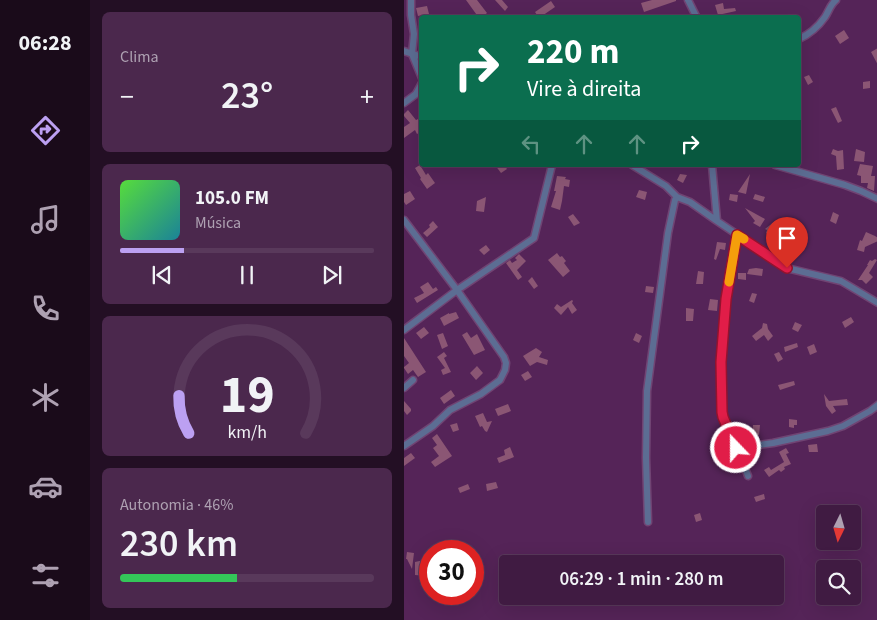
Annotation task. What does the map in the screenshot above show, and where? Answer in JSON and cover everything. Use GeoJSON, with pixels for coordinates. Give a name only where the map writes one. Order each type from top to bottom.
{"type":"FeatureCollection","features":[{"type":"Feature","properties":{"kind":"street"},"geometry":{"type":"LineString","coordinates":[[410,0],[414,34],[412,54],[419,71]]}},
{"type":"Feature","properties":{"kind":"street"},"geometry":{"type":"LineString","coordinates":[[688,0],[696,15]]}},
{"type":"Feature","properties":{"kind":"street"},"geometry":{"type":"LineString","coordinates":[[801,38],[812,32],[836,0]]}},
{"type":"Feature","properties":{"kind":"street"},"geometry":{"type":"LineString","coordinates":[[404,51],[419,56]]}},
{"type":"Feature","properties":{"kind":"street"},"geometry":{"type":"LineString","coordinates":[[404,103],[416,94],[419,88]]}},
{"type":"Feature","properties":{"kind":"street"},"geometry":{"type":"LineString","coordinates":[[404,330],[457,290],[534,238],[552,167]]}},
{"type":"Feature","properties":{"kind":"street"},"geometry":{"type":"LineString","coordinates":[[635,167],[666,186],[677,197],[690,202],[787,268],[841,281],[877,303]]}},
{"type":"Feature","properties":{"kind":"street"},"geometry":{"type":"LineString","coordinates":[[712,167],[717,221]]}},
{"type":"Feature","properties":{"kind":"street"},"geometry":{"type":"LineString","coordinates":[[782,167],[845,185],[877,199]]}},
{"type":"Feature","properties":{"kind":"street"},"geometry":{"type":"LineString","coordinates":[[648,522],[646,458],[647,391],[668,233],[677,197]]}},
{"type":"Feature","properties":{"kind":"street"},"geometry":{"type":"LineString","coordinates":[[404,220],[457,290],[504,357],[506,363],[504,374],[500,380],[480,394],[450,410],[433,426],[404,446]]}},
{"type":"Feature","properties":{"kind":"street"},"geometry":{"type":"LineString","coordinates":[[737,235],[726,299],[721,362],[722,412],[748,476]]}},
{"type":"Feature","properties":{"kind":"street"},"geometry":{"type":"LineString","coordinates":[[404,388],[413,380]]}},
{"type":"Feature","properties":{"kind":"street"},"geometry":{"type":"LineString","coordinates":[[736,448],[773,443],[844,426],[870,411],[877,404]]}},
{"type":"Feature","properties":{"kind":"building"},"geometry":{"type":"Polygon","coordinates":[[[466,0],[477,0],[487,13],[477,15],[466,0]]]}},
{"type":"Feature","properties":{"kind":"building"},"geometry":{"type":"Polygon","coordinates":[[[495,0],[502,0],[508,7],[505,11],[495,0]]]}},
{"type":"Feature","properties":{"kind":"building"},"geometry":{"type":"Polygon","coordinates":[[[652,0],[676,1],[644,12],[641,3],[652,0]]]}},
{"type":"Feature","properties":{"kind":"building"},"geometry":{"type":"Polygon","coordinates":[[[551,1],[555,7],[543,15],[537,15],[535,12],[551,1]]]}},
{"type":"Feature","properties":{"kind":"building"},"geometry":{"type":"Polygon","coordinates":[[[723,3],[724,9],[735,8],[736,11],[718,15],[715,5],[723,3]]]}},
{"type":"Feature","properties":{"kind":"building"},"geometry":{"type":"Polygon","coordinates":[[[427,6],[429,14],[418,16],[416,8],[427,6]]]}},
{"type":"Feature","properties":{"kind":"building"},"geometry":{"type":"Polygon","coordinates":[[[844,30],[849,38],[840,44],[835,36],[844,30]]]}},
{"type":"Feature","properties":{"kind":"building"},"geometry":{"type":"Polygon","coordinates":[[[878,48],[878,65],[871,52],[878,48]]]}},
{"type":"Feature","properties":{"kind":"building"},"geometry":{"type":"Polygon","coordinates":[[[809,75],[813,82],[808,85],[804,77],[809,75]]]}},
{"type":"Feature","properties":{"kind":"building"},"geometry":{"type":"Polygon","coordinates":[[[870,81],[870,88],[863,89],[863,82],[870,81]]]}},
{"type":"Feature","properties":{"kind":"building"},"geometry":{"type":"Polygon","coordinates":[[[836,107],[842,121],[838,123],[831,109],[836,107]]]}},
{"type":"Feature","properties":{"kind":"building"},"geometry":{"type":"Polygon","coordinates":[[[408,110],[416,120],[419,118],[419,133],[417,134],[415,130],[404,138],[404,127],[410,123],[404,114],[408,110]]]}},
{"type":"Feature","properties":{"kind":"building"},"geometry":{"type":"Polygon","coordinates":[[[833,149],[843,150],[844,169],[837,170],[836,156],[831,154],[833,149]]]}},
{"type":"Feature","properties":{"kind":"building"},"geometry":{"type":"Polygon","coordinates":[[[856,149],[865,152],[864,162],[854,161],[856,149]]]}},
{"type":"Feature","properties":{"kind":"building"},"geometry":{"type":"Polygon","coordinates":[[[860,164],[873,166],[871,176],[875,176],[874,191],[867,188],[868,183],[861,183],[861,176],[857,175],[860,164]]]}},
{"type":"Feature","properties":{"kind":"building"},"geometry":{"type":"Polygon","coordinates":[[[419,166],[421,167],[426,175],[428,173],[435,183],[427,189],[415,168],[419,166]]]}},
{"type":"Feature","properties":{"kind":"building"},"geometry":{"type":"Polygon","coordinates":[[[496,167],[506,167],[507,169],[501,173],[496,167]]]}},
{"type":"Feature","properties":{"kind":"building"},"geometry":{"type":"Polygon","coordinates":[[[680,174],[687,175],[683,183],[677,180],[680,174]]]}},
{"type":"Feature","properties":{"kind":"building"},"geometry":{"type":"Polygon","coordinates":[[[750,174],[746,194],[738,192],[750,174]]]}},
{"type":"Feature","properties":{"kind":"building"},"geometry":{"type":"Polygon","coordinates":[[[557,176],[566,177],[565,179],[570,180],[569,187],[564,186],[560,210],[551,207],[556,191],[554,191],[557,176]]]}},
{"type":"Feature","properties":{"kind":"building"},"geometry":{"type":"Polygon","coordinates":[[[639,190],[647,192],[645,200],[636,197],[639,190]]]}},
{"type":"Feature","properties":{"kind":"building"},"geometry":{"type":"Polygon","coordinates":[[[410,191],[415,199],[406,205],[404,194],[410,191]]]}},
{"type":"Feature","properties":{"kind":"building"},"geometry":{"type":"Polygon","coordinates":[[[730,194],[738,195],[737,202],[729,200],[730,194]]]}},
{"type":"Feature","properties":{"kind":"building"},"geometry":{"type":"Polygon","coordinates":[[[755,194],[765,197],[763,202],[753,199],[755,194]]]}},
{"type":"Feature","properties":{"kind":"building"},"geometry":{"type":"Polygon","coordinates":[[[486,197],[484,212],[476,211],[477,201],[486,197]]]}},
{"type":"Feature","properties":{"kind":"building"},"geometry":{"type":"Polygon","coordinates":[[[745,208],[765,219],[760,227],[753,223],[755,221],[745,208]]]}},
{"type":"Feature","properties":{"kind":"building"},"geometry":{"type":"Polygon","coordinates":[[[833,212],[839,215],[836,224],[830,221],[833,212]]]}},
{"type":"Feature","properties":{"kind":"building"},"geometry":{"type":"Polygon","coordinates":[[[573,214],[580,223],[574,226],[568,217],[573,214]]]}},
{"type":"Feature","properties":{"kind":"building"},"geometry":{"type":"Polygon","coordinates":[[[433,221],[438,227],[427,237],[423,233],[430,227],[429,225],[433,221]]]}},
{"type":"Feature","properties":{"kind":"building"},"geometry":{"type":"Polygon","coordinates":[[[775,221],[779,224],[773,230],[778,232],[777,234],[790,238],[788,245],[779,242],[780,240],[766,233],[767,230],[765,229],[775,221]]]}},
{"type":"Feature","properties":{"kind":"building"},"geometry":{"type":"Polygon","coordinates":[[[866,232],[878,238],[878,241],[865,247],[864,252],[857,250],[860,240],[862,241],[866,232]]]}},
{"type":"Feature","properties":{"kind":"building"},"geometry":{"type":"Polygon","coordinates":[[[717,242],[726,243],[725,250],[720,249],[716,260],[714,259],[717,242]]]}},
{"type":"Feature","properties":{"kind":"building"},"geometry":{"type":"Polygon","coordinates":[[[486,245],[490,250],[484,255],[479,250],[486,245]]]}},
{"type":"Feature","properties":{"kind":"building"},"geometry":{"type":"Polygon","coordinates":[[[557,253],[566,261],[564,263],[570,271],[563,277],[548,260],[557,253]]]}},
{"type":"Feature","properties":{"kind":"building"},"geometry":{"type":"Polygon","coordinates":[[[519,254],[526,261],[517,270],[522,277],[518,280],[506,263],[510,260],[512,263],[517,260],[515,258],[519,254]]]}},
{"type":"Feature","properties":{"kind":"building"},"geometry":{"type":"Polygon","coordinates":[[[870,260],[877,260],[869,273],[873,277],[866,284],[862,280],[858,280],[870,260]]]}},
{"type":"Feature","properties":{"kind":"building"},"geometry":{"type":"Polygon","coordinates":[[[749,269],[763,269],[762,276],[747,274],[749,269]]]}},
{"type":"Feature","properties":{"kind":"building"},"geometry":{"type":"Polygon","coordinates":[[[698,271],[704,272],[703,284],[696,284],[698,271]]]}},
{"type":"Feature","properties":{"kind":"building"},"geometry":{"type":"Polygon","coordinates":[[[738,273],[746,273],[746,280],[738,279],[738,273]]]}},
{"type":"Feature","properties":{"kind":"building"},"geometry":{"type":"Polygon","coordinates":[[[532,277],[538,286],[534,289],[528,281],[532,277]]]}},
{"type":"Feature","properties":{"kind":"building"},"geometry":{"type":"Polygon","coordinates":[[[428,282],[433,289],[436,287],[438,290],[417,303],[414,298],[424,293],[420,287],[428,282]]]}},
{"type":"Feature","properties":{"kind":"building"},"geometry":{"type":"Polygon","coordinates":[[[646,286],[654,287],[653,293],[645,292],[646,286]]]}},
{"type":"Feature","properties":{"kind":"building"},"geometry":{"type":"Polygon","coordinates":[[[752,293],[757,294],[754,303],[749,301],[752,293]]]}},
{"type":"Feature","properties":{"kind":"building"},"geometry":{"type":"Polygon","coordinates":[[[710,299],[718,300],[717,311],[708,310],[710,299]]]}},
{"type":"Feature","properties":{"kind":"building"},"geometry":{"type":"Polygon","coordinates":[[[572,300],[577,310],[572,314],[568,307],[561,315],[554,308],[557,304],[561,307],[572,300]]]}},
{"type":"Feature","properties":{"kind":"building"},"geometry":{"type":"Polygon","coordinates":[[[686,308],[694,309],[693,321],[686,321],[686,308]]]}},
{"type":"Feature","properties":{"kind":"building"},"geometry":{"type":"Polygon","coordinates":[[[456,312],[459,318],[444,326],[440,318],[449,313],[456,312]]]}},
{"type":"Feature","properties":{"kind":"building"},"geometry":{"type":"Polygon","coordinates":[[[851,317],[854,322],[845,328],[842,322],[851,317]]]}},
{"type":"Feature","properties":{"kind":"building"},"geometry":{"type":"Polygon","coordinates":[[[795,322],[802,325],[798,332],[792,329],[795,322]]]}},
{"type":"Feature","properties":{"kind":"building"},"geometry":{"type":"Polygon","coordinates":[[[763,323],[767,324],[773,336],[768,341],[764,335],[756,341],[752,336],[762,328],[763,323]]]}},
{"type":"Feature","properties":{"kind":"building"},"geometry":{"type":"Polygon","coordinates":[[[424,327],[429,333],[421,339],[416,333],[424,327]]]}},
{"type":"Feature","properties":{"kind":"building"},"geometry":{"type":"Polygon","coordinates":[[[467,332],[471,338],[477,334],[485,350],[474,355],[462,335],[467,332]]]}},
{"type":"Feature","properties":{"kind":"building"},"geometry":{"type":"Polygon","coordinates":[[[443,333],[448,346],[442,349],[437,335],[443,333]]]}},
{"type":"Feature","properties":{"kind":"building"},"geometry":{"type":"Polygon","coordinates":[[[636,333],[642,336],[639,343],[633,340],[636,333]]]}},
{"type":"Feature","properties":{"kind":"building"},"geometry":{"type":"Polygon","coordinates":[[[404,338],[426,372],[418,377],[413,370],[408,374],[404,368],[409,363],[404,356],[404,338]]]}},
{"type":"Feature","properties":{"kind":"building"},"geometry":{"type":"Polygon","coordinates":[[[797,343],[798,347],[785,352],[784,347],[797,343]]]}},
{"type":"Feature","properties":{"kind":"building"},"geometry":{"type":"Polygon","coordinates":[[[814,344],[817,352],[810,355],[807,347],[814,344]]]}},
{"type":"Feature","properties":{"kind":"building"},"geometry":{"type":"Polygon","coordinates":[[[536,348],[542,352],[539,357],[548,360],[547,365],[537,362],[530,366],[523,356],[536,348]]]}},
{"type":"Feature","properties":{"kind":"building"},"geometry":{"type":"Polygon","coordinates":[[[444,352],[447,356],[444,358],[451,372],[443,375],[441,370],[445,368],[437,357],[444,352]]]}},
{"type":"Feature","properties":{"kind":"building"},"geometry":{"type":"Polygon","coordinates":[[[779,352],[783,359],[778,362],[774,354],[779,352]]]}},
{"type":"Feature","properties":{"kind":"building"},"geometry":{"type":"Polygon","coordinates":[[[477,366],[483,373],[476,380],[470,373],[477,366]]]}},
{"type":"Feature","properties":{"kind":"building"},"geometry":{"type":"Polygon","coordinates":[[[528,371],[532,377],[525,381],[521,375],[528,371]]]}},
{"type":"Feature","properties":{"kind":"building"},"geometry":{"type":"Polygon","coordinates":[[[794,381],[795,385],[780,390],[778,385],[794,381]]]}},
{"type":"Feature","properties":{"kind":"building"},"geometry":{"type":"Polygon","coordinates":[[[451,390],[455,396],[444,404],[440,398],[451,390]]]}},
{"type":"Feature","properties":{"kind":"building"},"geometry":{"type":"Polygon","coordinates":[[[824,394],[829,401],[847,399],[848,405],[833,406],[836,411],[832,414],[826,406],[824,394]]]}},
{"type":"Feature","properties":{"kind":"building"},"geometry":{"type":"Polygon","coordinates":[[[404,401],[411,409],[407,415],[404,411],[404,401]]]}},
{"type":"Feature","properties":{"kind":"building"},"geometry":{"type":"Polygon","coordinates":[[[508,404],[511,411],[498,416],[495,409],[508,404]]]}},
{"type":"Feature","properties":{"kind":"building"},"geometry":{"type":"Polygon","coordinates":[[[483,413],[487,422],[492,421],[487,432],[482,426],[480,427],[475,416],[483,413]]]}},
{"type":"Feature","properties":{"kind":"building"},"geometry":{"type":"Polygon","coordinates":[[[789,419],[797,420],[797,425],[794,425],[794,428],[789,427],[789,419]]]}},
{"type":"Feature","properties":{"kind":"building"},"geometry":{"type":"Polygon","coordinates":[[[457,423],[459,430],[453,432],[450,425],[457,423]]]}},
{"type":"Feature","properties":{"kind":"building"},"geometry":{"type":"Polygon","coordinates":[[[753,425],[760,425],[759,435],[752,434],[753,425]]]}},
{"type":"Feature","properties":{"kind":"building"},"geometry":{"type":"Polygon","coordinates":[[[437,434],[452,456],[435,467],[431,462],[439,456],[433,448],[437,445],[432,438],[437,434]]]}},
{"type":"Feature","properties":{"kind":"building"},"geometry":{"type":"Polygon","coordinates":[[[817,444],[818,452],[809,452],[808,445],[817,444]]]}},
{"type":"Feature","properties":{"kind":"building"},"geometry":{"type":"Polygon","coordinates":[[[510,447],[514,457],[499,463],[497,458],[505,455],[504,450],[510,447]]]}},
{"type":"Feature","properties":{"kind":"building"},"geometry":{"type":"Polygon","coordinates":[[[786,448],[789,453],[786,454],[791,464],[784,467],[785,469],[781,472],[779,470],[769,477],[764,470],[769,467],[771,470],[784,462],[779,452],[786,448]]]}},
{"type":"Feature","properties":{"kind":"building"},"geometry":{"type":"Polygon","coordinates":[[[411,453],[415,458],[404,466],[404,458],[411,453]]]}},
{"type":"Feature","properties":{"kind":"building"},"geometry":{"type":"Polygon","coordinates":[[[496,482],[498,488],[487,491],[486,484],[496,482]]]}},
{"type":"Feature","properties":{"kind":"building"},"geometry":{"type":"Polygon","coordinates":[[[468,484],[470,489],[460,493],[458,488],[468,484]]]}},
{"type":"Feature","properties":{"kind":"building"},"geometry":{"type":"Polygon","coordinates":[[[764,494],[765,499],[756,502],[754,497],[764,494]]]}},
{"type":"Feature","properties":{"kind":"building"},"geometry":{"type":"Polygon","coordinates":[[[700,513],[702,520],[696,522],[694,515],[700,513]]]}},
{"type":"Feature","properties":{"kind":"building"},"geometry":{"type":"Polygon","coordinates":[[[407,552],[414,553],[412,569],[406,559],[407,552]]]}},
{"type":"Feature","properties":{"kind":"building"},"geometry":{"type":"Polygon","coordinates":[[[419,561],[419,575],[415,575],[415,562],[419,561]]]}},
{"type":"Feature","properties":{"kind":"slow traffic"},"geometry":{"type":"LineString","coordinates":[[729,282],[737,235],[744,239]]}},
{"type":"Feature","properties":{"kind":"route"},"geometry":{"type":"LineString","coordinates":[[736,448],[722,412],[721,362],[726,299],[737,235],[787,268]]}}]}
